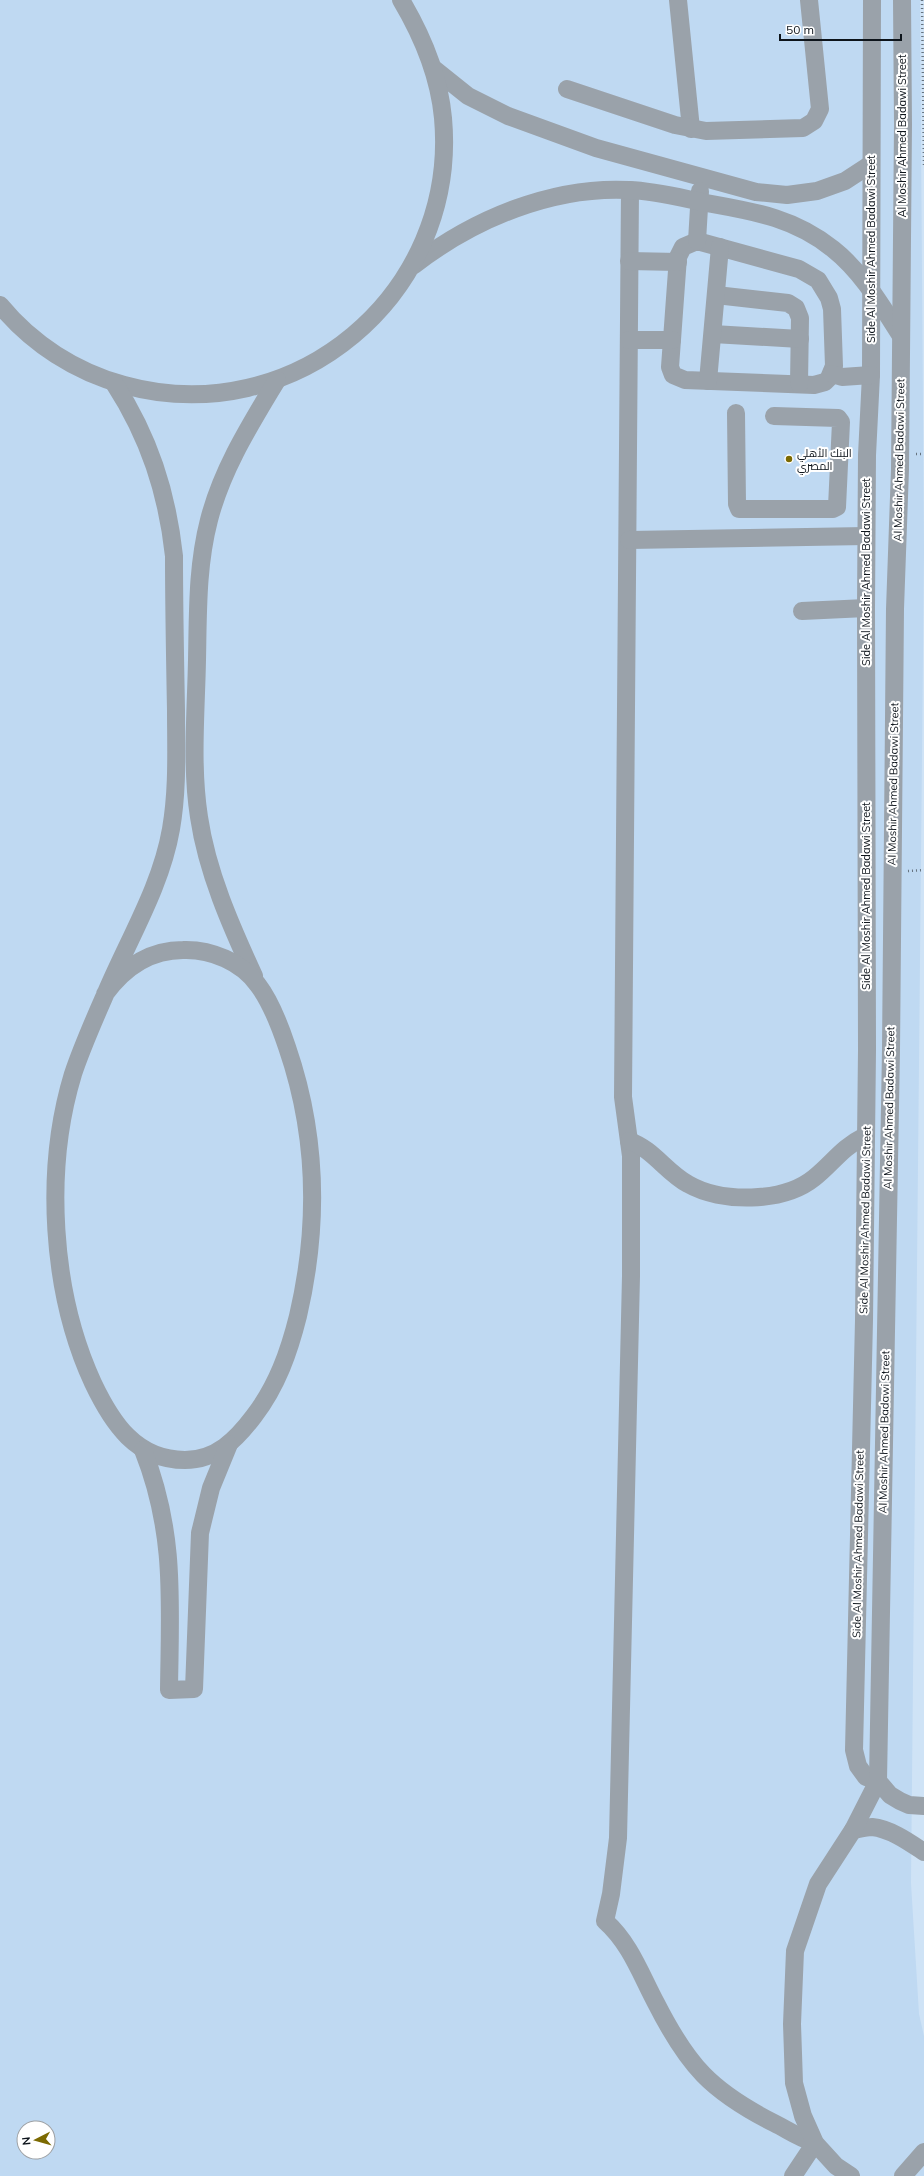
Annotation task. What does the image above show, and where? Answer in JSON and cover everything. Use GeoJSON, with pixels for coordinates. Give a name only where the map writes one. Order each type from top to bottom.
{"type":"FeatureCollection","features":[{"type":"Feature","properties":{"kind":"street"},"geometry":{"type":"LineString","coordinates":[[0,305],[27,333],[47,349],[90,374],[114,383],[160,393],[208,395],[255,387],[301,370],[344,344],[382,309],[411,267],[432,220],[442,170],[443,118],[433,68],[414,21],[401,0]]}},
{"type":"Feature","properties":{"kind":"street"},"geometry":{"type":"LineString","coordinates":[[678,0],[691,129]]}},
{"type":"Feature","properties":{"kind":"street"},"geometry":{"type":"LineString","coordinates":[[567,89],[691,129],[706,131],[803,128],[814,121],[820,109],[810,0]]}},
{"type":"Feature","properties":{"kind":"street","name":"Side Al Moshir Ahmed Badawi Street"},"geometry":{"type":"LineString","coordinates":[[872,0],[871,375],[866,536],[867,1050],[864,1320],[854,1750],[858,1766],[866,1777],[878,1781],[890,1795],[900,1801],[909,1805],[924,1806]]}},
{"type":"Feature","properties":{"kind":"street","name":"Al Moshir Ahmed Badawi Street"},"geometry":{"type":"LineString","coordinates":[[851,2176],[836,2166],[815,2143],[803,2116],[794,2083],[792,2024],[795,1951],[818,1884],[853,1830],[878,1781],[890,1050],[895,609],[900,469],[902,0]]}},
{"type":"Feature","properties":{"kind":"street"},"geometry":{"type":"LineString","coordinates":[[433,68],[468,96],[508,116],[596,148],[700,178],[756,192],[771,194],[802,194],[831,186],[859,173],[871,164]]}},
{"type":"Feature","properties":{"kind":"street"},"geometry":{"type":"LineString","coordinates":[[697,241],[700,178]]}},
{"type":"Feature","properties":{"kind":"street"},"geometry":{"type":"LineString","coordinates":[[411,267],[465,231],[504,213],[566,196],[630,190],[765,213],[800,228],[837,252],[860,275],[901,336]]}},
{"type":"Feature","properties":{"kind":"street"},"geometry":{"type":"LineString","coordinates":[[630,190],[623,1097],[629,1141],[631,1276],[620,1810],[616,1866],[605,1921],[614,1929],[628,1948],[675,2039],[707,2079],[750,2112],[796,2137],[815,2143],[793,2176]]}},
{"type":"Feature","properties":{"kind":"street"},"geometry":{"type":"LineString","coordinates":[[697,241],[720,248],[799,269],[818,280],[830,298],[832,309],[834,366],[832,374],[820,384],[680,380],[673,375],[670,366],[680,251],[687,244],[697,241]]}},
{"type":"Feature","properties":{"kind":"street"},"geometry":{"type":"LineString","coordinates":[[708,381],[720,248]]}},
{"type":"Feature","properties":{"kind":"street"},"geometry":{"type":"LineString","coordinates":[[629,261],[678,262]]}},
{"type":"Feature","properties":{"kind":"street"},"geometry":{"type":"LineString","coordinates":[[716,295],[788,303],[798,313],[800,339],[799,384]]}},
{"type":"Feature","properties":{"kind":"street"},"geometry":{"type":"LineString","coordinates":[[713,334],[800,339]]}},
{"type":"Feature","properties":{"kind":"street"},"geometry":{"type":"LineString","coordinates":[[629,340],[672,340]]}},
{"type":"Feature","properties":{"kind":"street"},"geometry":{"type":"LineString","coordinates":[[832,374],[842,377],[871,375]]}},
{"type":"Feature","properties":{"kind":"street"},"geometry":{"type":"LineString","coordinates":[[114,383],[141,428],[151,453],[166,503],[171,530],[174,556],[176,789],[170,834],[158,877],[105,994],[74,1071],[62,1125],[56,1182],[58,1242],[71,1320],[86,1367],[108,1411],[122,1432],[143,1450],[168,1459],[194,1459],[219,1452],[229,1444],[244,1429],[269,1394],[287,1354],[305,1284],[312,1226],[311,1164],[302,1098],[283,1037],[225,908],[209,861],[199,817],[195,772],[198,596],[203,546],[216,495],[237,446],[277,380]]}},
{"type":"Feature","properties":{"kind":"street"},"geometry":{"type":"LineString","coordinates":[[736,413],[737,504],[740,509],[837,507],[841,427],[838,418],[774,416]]}},
{"type":"Feature","properties":{"kind":"street"},"geometry":{"type":"LineString","coordinates":[[840,455],[868,455]]}},
{"type":"Feature","properties":{"kind":"street"},"geometry":{"type":"LineString","coordinates":[[628,540],[866,536]]}},
{"type":"Feature","properties":{"kind":"street"},"geometry":{"type":"LineString","coordinates":[[802,611],[866,608]]}},
{"type":"Feature","properties":{"kind":"street"},"geometry":{"type":"LineString","coordinates":[[105,994],[124,971],[137,963],[164,952],[179,950],[209,952],[222,957],[236,964],[258,984]]}},
{"type":"Feature","properties":{"kind":"street"},"geometry":{"type":"LineString","coordinates":[[867,1050],[890,1050]]}},
{"type":"Feature","properties":{"kind":"street"},"geometry":{"type":"LineString","coordinates":[[629,1141],[642,1147],[686,1184],[709,1193],[733,1197],[769,1196],[793,1190],[814,1178],[846,1147],[865,1136]]}},
{"type":"Feature","properties":{"kind":"street"},"geometry":{"type":"LineString","coordinates":[[143,1450],[152,1472],[164,1517],[168,1541],[170,1588],[169,1690],[194,1689],[200,1534],[210,1488],[229,1444]]}},
{"type":"Feature","properties":{"kind":"street"},"geometry":{"type":"LineString","coordinates":[[170,1588],[198,1586]]}},
{"type":"Feature","properties":{"kind":"street"},"geometry":{"type":"LineString","coordinates":[[853,1830],[871,1827],[883,1830],[901,1837],[924,1852]]}},
{"type":"Feature","properties":{"kind":"street"},"geometry":{"type":"LineString","coordinates":[[903,2176],[924,2152]]}},
{"type":"Feature","properties":{"kind":"path"},"geometry":{"type":"LineString","coordinates":[[922,0],[924,166]]}},
{"type":"Feature","properties":{"kind":"shaded area"},"geometry":{"type":"Polygon","coordinates":[[[0,0],[920,0],[924,550],[911,1883],[919,2014],[924,2036],[924,2176],[0,2176],[0,0]]]}},
{"type":"Feature","properties":{"kind":"place","name":"البنك الأهلي المصري"},"geometry":{"type":"Point","coordinates":[789,459]}}]}
